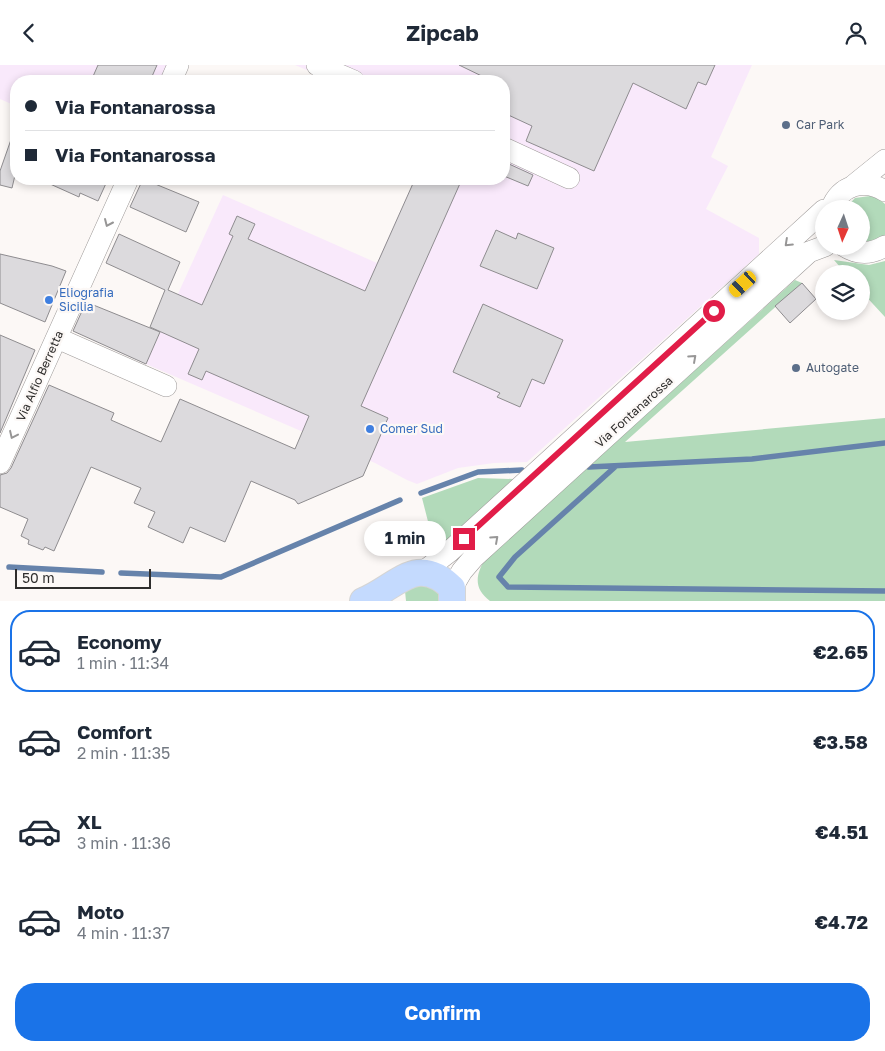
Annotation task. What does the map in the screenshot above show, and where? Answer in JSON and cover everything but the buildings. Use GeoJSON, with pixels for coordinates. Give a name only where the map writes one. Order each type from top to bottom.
{"type":"FeatureCollection","features":[{"type":"Feature","properties":{"kind":"main road"},"geometry":{"type":"LineString","coordinates":[[363,601],[392,594],[408,574],[423,571],[440,577],[457,595]]}},
{"type":"Feature","properties":{"kind":"street"},"geometry":{"type":"LineString","coordinates":[[317,65],[340,75]]}},
{"type":"Feature","properties":{"kind":"street"},"geometry":{"type":"LineString","coordinates":[[510,151],[569,177]]}},
{"type":"Feature","properties":{"kind":"street"},"geometry":{"type":"LineString","coordinates":[[854,185],[885,161]]}},
{"type":"Feature","properties":{"kind":"street"},"geometry":{"type":"LineString","coordinates":[[854,185],[869,184],[885,191]]}},
{"type":"Feature","properties":{"kind":"street","name":"Via Alfio Berretta"},"geometry":{"type":"LineString","coordinates":[[0,463],[125,185]]}},
{"type":"Feature","properties":{"kind":"street","name":"Via Fontanarossa"},"geometry":{"type":"LineString","coordinates":[[836,200],[846,189],[854,185]]}},
{"type":"Feature","properties":{"kind":"street","name":"Via Fontanarossa"},"geometry":{"type":"LineString","coordinates":[[423,571],[456,546],[815,220]]}},
{"type":"Feature","properties":{"kind":"street"},"geometry":{"type":"LineString","coordinates":[[870,252],[885,246]]}},
{"type":"Feature","properties":{"kind":"street","name":"Via Fontanarossa"},"geometry":{"type":"LineString","coordinates":[[457,595],[462,571],[474,557],[809,252],[815,250]]}},
{"type":"Feature","properties":{"kind":"street"},"geometry":{"type":"LineString","coordinates":[[57,338],[166,386]]}},
{"type":"Feature","properties":{"kind":"shaded area"},"geometry":{"type":"Polygon","coordinates":[[[0,65],[167,65],[163,75],[10,75],[10,103],[0,99],[0,65]]]}},
{"type":"Feature","properties":{"kind":"shaded area"},"geometry":{"type":"Polygon","coordinates":[[[295,65],[752,65],[711,157],[728,166],[706,209],[759,238],[759,254],[527,462],[494,463],[458,468],[417,484],[407,480],[375,463],[146,364],[223,195],[377,263],[412,185],[510,185],[510,75],[318,75],[295,65]]]}},
{"type":"Feature","properties":{"kind":"green space"},"geometry":{"type":"Polygon","coordinates":[[[870,196],[879,199],[885,204],[885,236],[881,240],[870,242],[870,200],[853,200],[855,198],[870,196]]]}},
{"type":"Feature","properties":{"kind":"green space"},"geometry":{"type":"Polygon","coordinates":[[[834,260],[869,265],[838,265],[834,260]]]}},
{"type":"Feature","properties":{"kind":"green space"},"geometry":{"type":"Polygon","coordinates":[[[885,261],[885,317],[870,301],[869,265],[885,261]]]}},
{"type":"Feature","properties":{"kind":"green space"},"geometry":{"type":"Polygon","coordinates":[[[795,280],[802,283],[625,442],[885,418],[885,601],[490,601],[481,592],[478,582],[479,571],[485,559],[795,280]]]}},
{"type":"Feature","properties":{"kind":"green space"},"geometry":{"type":"Polygon","coordinates":[[[478,478],[514,479],[443,546],[437,545],[433,541],[422,498],[478,478]]]}},
{"type":"Feature","properties":{"kind":"green space"},"geometry":{"type":"Polygon","coordinates":[[[421,584],[438,590],[439,601],[406,601],[405,591],[421,584]]]}},
{"type":"Feature","properties":{"kind":"waterway"},"geometry":{"type":"LineString","coordinates":[[589,467],[752,459],[885,443]]}},
{"type":"Feature","properties":{"kind":"waterway"},"geometry":{"type":"LineString","coordinates":[[616,466],[515,557],[499,577],[508,587],[885,591]]}},
{"type":"Feature","properties":{"kind":"waterway"},"geometry":{"type":"LineString","coordinates":[[421,493],[478,472],[522,470]]}},
{"type":"Feature","properties":{"kind":"waterway"},"geometry":{"type":"LineString","coordinates":[[121,573],[221,577],[400,500]]}},
{"type":"Feature","properties":{"kind":"waterway"},"geometry":{"type":"LineString","coordinates":[[9,567],[102,572]]}},
{"type":"Feature","properties":{"kind":"place","name":"Car Park"},"geometry":{"type":"Point","coordinates":[786,125]}},
{"type":"Feature","properties":{"kind":"place","name":"Eliografia Sicilia"},"geometry":{"type":"Point","coordinates":[49,300]}},
{"type":"Feature","properties":{"kind":"place","name":"Autogate"},"geometry":{"type":"Point","coordinates":[796,368]}},
{"type":"Feature","properties":{"kind":"place","name":"Comer Sud"},"geometry":{"type":"Point","coordinates":[370,429]}},
{"type":"Feature","properties":{"kind":"route"},"geometry":{"type":"LineString","coordinates":[[464,539],[714,311]]}}]}
